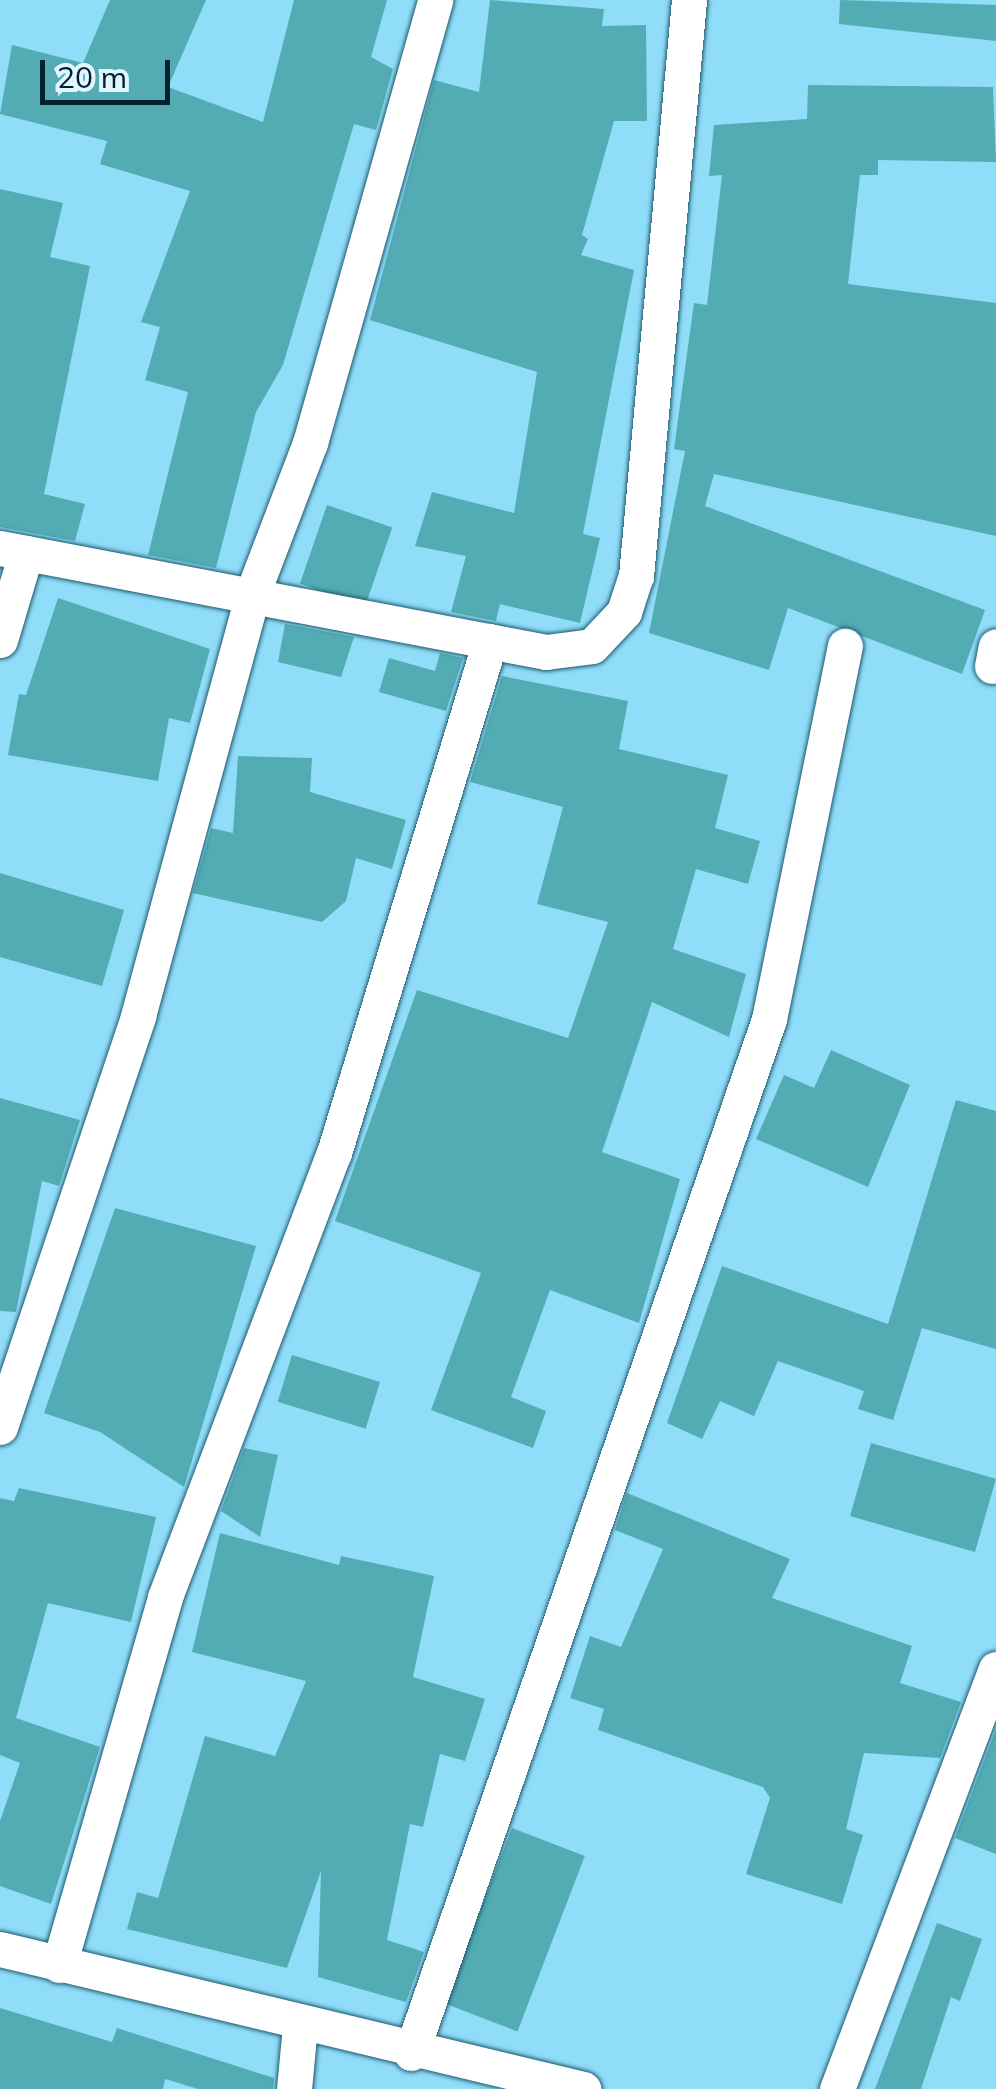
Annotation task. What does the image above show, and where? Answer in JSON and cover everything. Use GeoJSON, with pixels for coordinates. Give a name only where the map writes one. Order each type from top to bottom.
{"type":"FeatureCollection","features":[{"type":"Feature","properties":{"kind":"street"},"geometry":{"type":"LineString","coordinates":[[0,1427],[138,1016],[253,592],[310,442],[435,0]]}},
{"type":"Feature","properties":{"kind":"street"},"geometry":{"type":"LineString","coordinates":[[0,640],[13,550],[253,592],[546,652],[592,646],[624,612],[636,576],[689,0]]}},
{"type":"Feature","properties":{"kind":"street"},"geometry":{"type":"LineString","coordinates":[[59,1965],[165,1597],[334,1153],[490,641]]}},
{"type":"Feature","properties":{"kind":"street"},"geometry":{"type":"LineString","coordinates":[[411,2053],[770,1019],[844,646]]}},
{"type":"Feature","properties":{"kind":"street"},"geometry":{"type":"LineString","coordinates":[[837,2089],[996,1669]]}},
{"type":"Feature","properties":{"kind":"street"},"geometry":{"type":"LineString","coordinates":[[0,1949],[411,2053],[583,2089]]}},
{"type":"Feature","properties":{"kind":"street"},"geometry":{"type":"LineString","coordinates":[[294,2089],[300,2026]]}},
{"type":"Feature","properties":{"kind":"building"},"geometry":{"type":"Polygon","coordinates":[[[110,0],[206,0],[168,87],[263,122],[294,0],[387,0],[371,57],[393,69],[376,130],[354,124],[283,365],[256,412],[216,568],[148,555],[188,392],[145,380],[160,327],[141,322],[190,191],[100,164],[107,141],[0,114],[12,45],[83,63],[110,0]]]}},
{"type":"Feature","properties":{"kind":"building"},"geometry":{"type":"Polygon","coordinates":[[[490,0],[604,9],[602,26],[646,25],[647,121],[614,121],[582,235],[588,239],[581,255],[634,270],[583,534],[600,538],[580,623],[500,604],[496,621],[451,612],[466,556],[415,546],[432,492],[514,513],[537,372],[370,320],[434,80],[479,92],[490,0]]]}},
{"type":"Feature","properties":{"kind":"building"},"geometry":{"type":"Polygon","coordinates":[[[840,0],[996,5],[996,41],[839,24],[840,0]]]}},
{"type":"Feature","properties":{"kind":"building"},"geometry":{"type":"Polygon","coordinates":[[[808,85],[993,87],[996,162],[878,160],[878,175],[860,175],[848,284],[996,303],[996,536],[714,474],[705,506],[985,610],[962,674],[788,608],[769,670],[649,633],[685,451],[674,449],[694,303],[707,305],[722,175],[709,176],[714,125],[807,119],[808,85]]]}},
{"type":"Feature","properties":{"kind":"building"},"geometry":{"type":"Polygon","coordinates":[[[0,189],[63,203],[50,257],[90,266],[44,494],[85,504],[75,541],[0,527],[0,189]]]}},
{"type":"Feature","properties":{"kind":"building"},"geometry":{"type":"Polygon","coordinates":[[[327,505],[392,527],[365,606],[300,583],[327,505]]]}},
{"type":"Feature","properties":{"kind":"building"},"geometry":{"type":"Polygon","coordinates":[[[58,598],[210,649],[190,723],[169,718],[158,781],[8,755],[19,694],[26,695],[58,598]]]}},
{"type":"Feature","properties":{"kind":"building"},"geometry":{"type":"Polygon","coordinates":[[[285,624],[354,637],[341,677],[278,662],[285,624]]]}},
{"type":"Feature","properties":{"kind":"building"},"geometry":{"type":"Polygon","coordinates":[[[440,653],[463,658],[446,711],[379,692],[389,658],[435,671],[440,653]]]}},
{"type":"Feature","properties":{"kind":"building"},"geometry":{"type":"Polygon","coordinates":[[[502,676],[628,701],[619,749],[728,775],[715,828],[760,841],[748,884],[696,869],[673,949],[746,974],[729,1037],[652,1002],[602,1152],[680,1179],[639,1323],[550,1290],[511,1397],[546,1411],[533,1448],[431,1410],[481,1273],[335,1221],[417,990],[568,1038],[608,922],[537,904],[563,807],[470,782],[502,676]]]}},
{"type":"Feature","properties":{"kind":"building"},"geometry":{"type":"Polygon","coordinates":[[[238,756],[312,758],[310,792],[406,820],[392,869],[356,858],[346,901],[322,922],[193,893],[211,828],[233,833],[238,756]]]}},
{"type":"Feature","properties":{"kind":"building"},"geometry":{"type":"Polygon","coordinates":[[[0,873],[124,910],[102,986],[0,957],[0,873]]]}},
{"type":"Feature","properties":{"kind":"building"},"geometry":{"type":"Polygon","coordinates":[[[831,1050],[910,1085],[868,1187],[756,1139],[784,1075],[814,1088],[831,1050]]]}},
{"type":"Feature","properties":{"kind":"building"},"geometry":{"type":"Polygon","coordinates":[[[0,1098],[80,1120],[59,1186],[42,1181],[16,1312],[0,1311],[0,1098]]]}},
{"type":"Feature","properties":{"kind":"building"},"geometry":{"type":"Polygon","coordinates":[[[956,1100],[996,1111],[996,1349],[922,1328],[893,1420],[858,1409],[864,1391],[778,1361],[754,1416],[720,1401],[702,1439],[667,1423],[722,1266],[888,1324],[956,1100]]]}},
{"type":"Feature","properties":{"kind":"building"},"geometry":{"type":"Polygon","coordinates":[[[115,1208],[256,1246],[184,1487],[100,1432],[44,1413],[115,1208]]]}},
{"type":"Feature","properties":{"kind":"building"},"geometry":{"type":"Polygon","coordinates":[[[292,1355],[380,1382],[366,1429],[278,1402],[292,1355]]]}},
{"type":"Feature","properties":{"kind":"building"},"geometry":{"type":"Polygon","coordinates":[[[871,1443],[996,1479],[975,1552],[850,1516],[871,1443]]]}},
{"type":"Feature","properties":{"kind":"building"},"geometry":{"type":"Polygon","coordinates":[[[244,1448],[278,1455],[260,1537],[221,1511],[244,1448]]]}},
{"type":"Feature","properties":{"kind":"building"},"geometry":{"type":"Polygon","coordinates":[[[19,1488],[156,1517],[131,1622],[48,1603],[16,1718],[100,1747],[51,1904],[0,1886],[0,1821],[20,1763],[0,1755],[0,1498],[14,1501],[19,1488]]]}},
{"type":"Feature","properties":{"kind":"building"},"geometry":{"type":"Polygon","coordinates":[[[627,1493],[790,1559],[772,1598],[912,1646],[900,1683],[961,1702],[940,1758],[864,1753],[846,1829],[863,1835],[842,1904],[746,1874],[770,1798],[763,1787],[598,1730],[604,1709],[570,1698],[590,1636],[621,1647],[663,1549],[615,1530],[627,1493]]]}},
{"type":"Feature","properties":{"kind":"building"},"geometry":{"type":"Polygon","coordinates":[[[220,1533],[339,1565],[341,1556],[434,1576],[413,1677],[485,1699],[465,1761],[440,1754],[423,1827],[410,1824],[387,1940],[424,1952],[406,2002],[318,1977],[321,1871],[287,1968],[127,1929],[137,1892],[158,1898],[205,1736],[275,1756],[306,1681],[192,1652],[220,1533]]]}},
{"type":"Feature","properties":{"kind":"building"},"geometry":{"type":"Polygon","coordinates":[[[996,1729],[996,1854],[955,1838],[996,1729]]]}},
{"type":"Feature","properties":{"kind":"building"},"geometry":{"type":"Polygon","coordinates":[[[512,1828],[585,1856],[517,2031],[445,2004],[512,1828]]]}},
{"type":"Feature","properties":{"kind":"building"},"geometry":{"type":"Polygon","coordinates":[[[937,1923],[982,1939],[960,2001],[951,1997],[921,2089],[875,2089],[937,1923]]]}},
{"type":"Feature","properties":{"kind":"building"},"geometry":{"type":"Polygon","coordinates":[[[0,2008],[112,2042],[117,2028],[274,2078],[273,2089],[198,2089],[165,2079],[163,2089],[0,2089],[0,2008]]]}}]}
